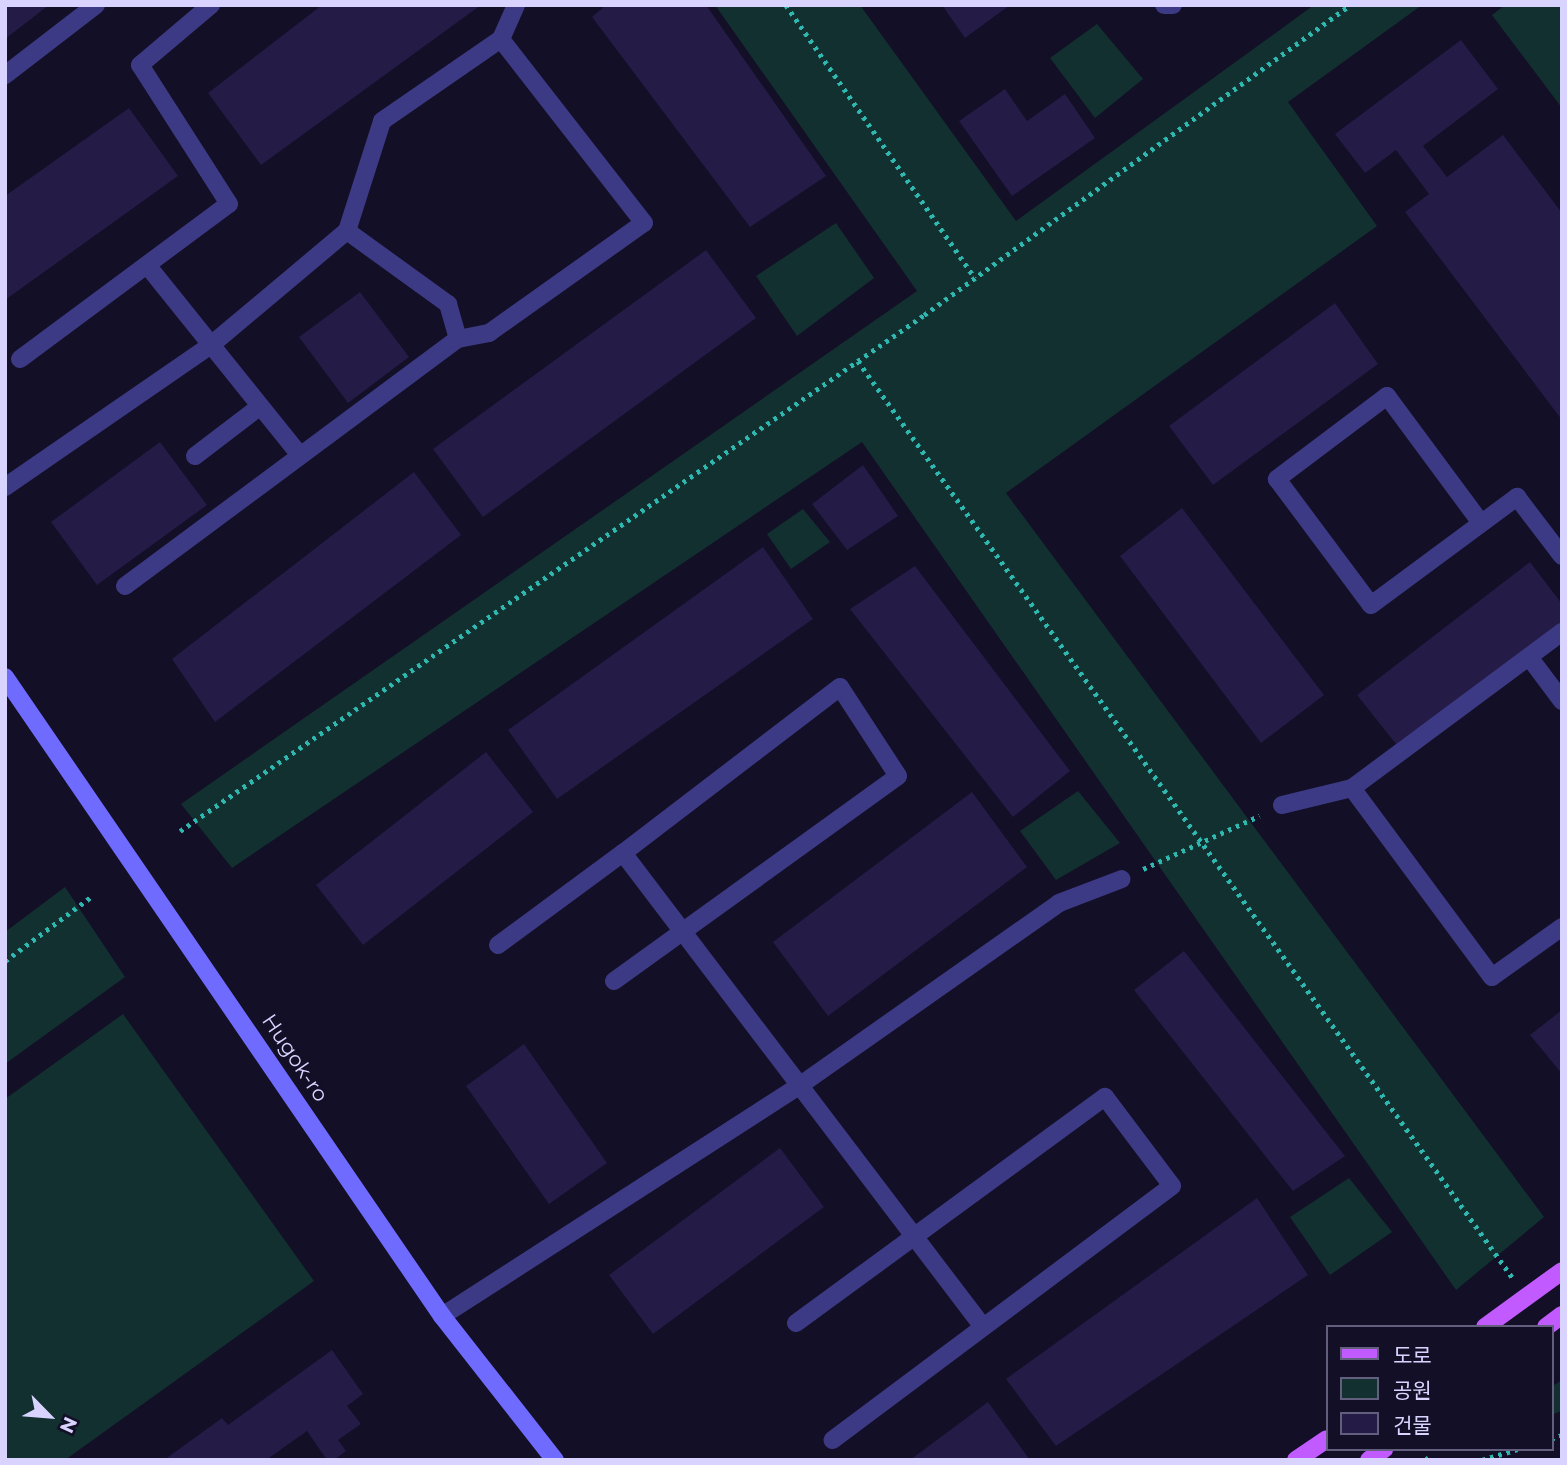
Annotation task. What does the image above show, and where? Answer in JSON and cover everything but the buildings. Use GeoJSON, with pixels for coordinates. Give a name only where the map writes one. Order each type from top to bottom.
{"type":"FeatureCollection","features":[{"type":"Feature","properties":{"kind":"main road"},"geometry":{"type":"LineString","coordinates":[[1488,1325],[1562,1271]]}},
{"type":"Feature","properties":{"kind":"main road"},"geometry":{"type":"LineString","coordinates":[[1296,1460],[1326,1440]]}},
{"type":"Feature","properties":{"kind":"street"},"geometry":{"type":"LineString","coordinates":[[5,75],[96,5]]}},
{"type":"Feature","properties":{"kind":"street"},"geometry":{"type":"LineString","coordinates":[[20,359],[229,204],[139,65],[211,5]]}},
{"type":"Feature","properties":{"kind":"street"},"geometry":{"type":"LineString","coordinates":[[5,487],[211,345],[347,231],[382,121],[501,39],[516,5]]}},
{"type":"Feature","properties":{"kind":"street"},"geometry":{"type":"LineString","coordinates":[[1164,5],[1173,5]]}},
{"type":"Feature","properties":{"kind":"street"},"geometry":{"type":"LineString","coordinates":[[125,586],[299,454],[458,339],[489,333],[644,223],[501,39]]}},
{"type":"Feature","properties":{"kind":"street"},"geometry":{"type":"LineString","coordinates":[[347,231],[448,304],[458,339]]}},
{"type":"Feature","properties":{"kind":"street"},"geometry":{"type":"LineString","coordinates":[[146,265],[299,454]]}},
{"type":"Feature","properties":{"kind":"street"},"geometry":{"type":"LineString","coordinates":[[1481,523],[1387,397],[1277,479],[1371,605],[1517,497],[1562,556]]}},
{"type":"Feature","properties":{"kind":"street"},"geometry":{"type":"LineString","coordinates":[[195,456],[259,407]]}},
{"type":"Feature","properties":{"kind":"street"},"geometry":{"type":"LineString","coordinates":[[1282,805],[1352,788],[1562,632]]}},
{"type":"Feature","properties":{"kind":"street"},"geometry":{"type":"LineString","coordinates":[[1529,657],[1562,701]]}},
{"type":"Feature","properties":{"kind":"street","name":"Hugok-ro"},"geometry":{"type":"LineString","coordinates":[[5,677],[442,1316],[555,1460]]}},
{"type":"Feature","properties":{"kind":"street"},"geometry":{"type":"LineString","coordinates":[[498,946],[840,687],[898,776],[614,981]]}},
{"type":"Feature","properties":{"kind":"street"},"geometry":{"type":"LineString","coordinates":[[1352,788],[1492,977],[1562,927]]}},
{"type":"Feature","properties":{"kind":"street"},"geometry":{"type":"LineString","coordinates":[[623,853],[983,1327]]}},
{"type":"Feature","properties":{"kind":"street"},"geometry":{"type":"LineString","coordinates":[[442,1316],[799,1086],[1059,903],[1122,880]]}},
{"type":"Feature","properties":{"kind":"street"},"geometry":{"type":"LineString","coordinates":[[796,1323],[916,1238],[1105,1097],[1172,1186],[833,1440]]}},
{"type":"Feature","properties":{"kind":"path"},"geometry":{"type":"LineString","coordinates":[[786,5],[975,278]]}},
{"type":"Feature","properties":{"kind":"path"},"geometry":{"type":"LineString","coordinates":[[180,831],[975,278],[1350,5]]}},
{"type":"Feature","properties":{"kind":"path"},"geometry":{"type":"LineString","coordinates":[[858,360],[1513,1277]]}},
{"type":"Feature","properties":{"kind":"path"},"geometry":{"type":"LineString","coordinates":[[1122,880],[1282,805]]}},
{"type":"Feature","properties":{"kind":"path"},"geometry":{"type":"LineString","coordinates":[[5,961],[91,897]]}},
{"type":"Feature","properties":{"kind":"path"},"geometry":{"type":"LineString","coordinates":[[1482,1460],[1511,1451]]}},
{"type":"Feature","properties":{"kind":"green space"},"geometry":{"type":"Polygon","coordinates":[[[715,5],[860,5],[1016,221],[1314,5],[1422,5],[1288,102],[1377,226],[1006,493],[1544,1217],[1456,1290],[862,442],[232,868],[181,804],[917,291],[715,5]]]}},
{"type":"Feature","properties":{"kind":"green space"},"geometry":{"type":"Polygon","coordinates":[[[1505,5],[1562,5],[1562,108],[1492,15],[1505,5]]]}},
{"type":"Feature","properties":{"kind":"green space"},"geometry":{"type":"Polygon","coordinates":[[[1097,24],[1143,79],[1095,118],[1050,58],[1097,24]]]}},
{"type":"Feature","properties":{"kind":"green space"},"geometry":{"type":"Polygon","coordinates":[[[836,223],[874,278],[797,336],[756,276],[836,223]]]}},
{"type":"Feature","properties":{"kind":"green space"},"geometry":{"type":"Polygon","coordinates":[[[803,509],[830,542],[791,569],[767,534],[803,509]]]}},
{"type":"Feature","properties":{"kind":"green space"},"geometry":{"type":"Polygon","coordinates":[[[1078,791],[1120,843],[1056,880],[1020,831],[1078,791]]]}},
{"type":"Feature","properties":{"kind":"green space"},"geometry":{"type":"Polygon","coordinates":[[[65,887],[125,977],[5,1064],[5,932],[65,887]]]}},
{"type":"Feature","properties":{"kind":"green space"},"geometry":{"type":"Polygon","coordinates":[[[123,1014],[314,1281],[65,1460],[5,1460],[5,1099],[123,1014]]]}},
{"type":"Feature","properties":{"kind":"green space"},"geometry":{"type":"Polygon","coordinates":[[[1349,1178],[1392,1232],[1330,1275],[1290,1217],[1349,1178]]]}},
{"type":"Feature","properties":{"kind":"green space"},"geometry":{"type":"Polygon","coordinates":[[[1562,1380],[1562,1411],[1553,1414],[1553,1386],[1562,1380]]]}}]}
